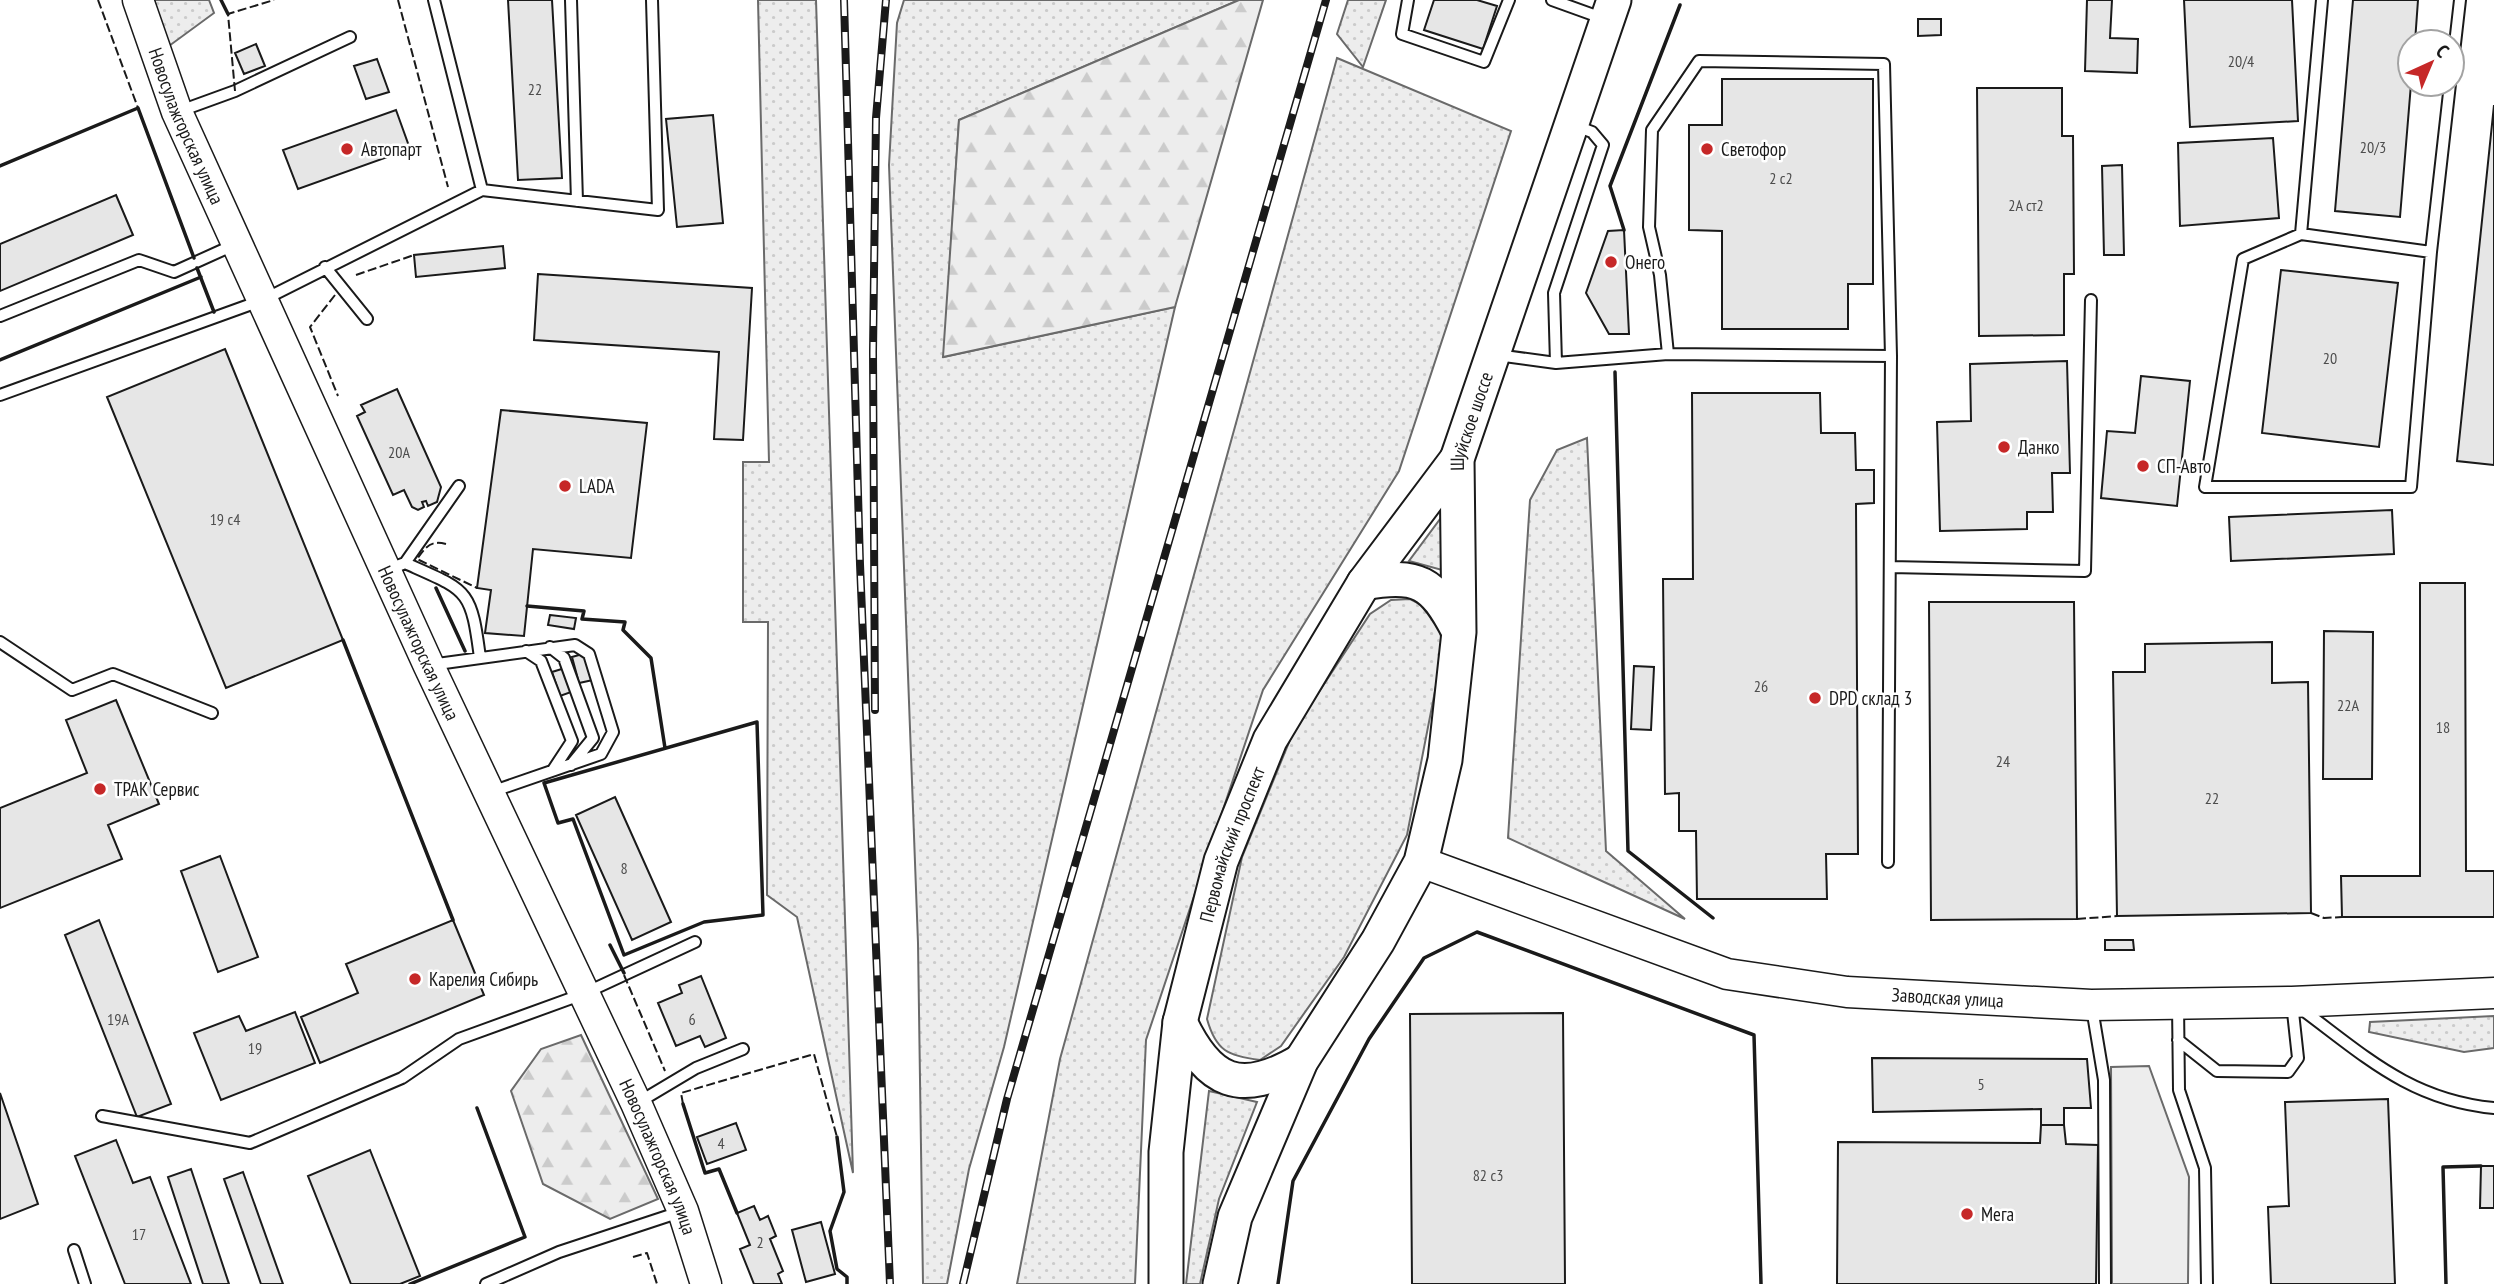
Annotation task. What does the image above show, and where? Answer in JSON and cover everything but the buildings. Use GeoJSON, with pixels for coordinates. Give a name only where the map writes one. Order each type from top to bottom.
{"type":"FeatureCollection","features":[{"type":"Feature","properties":{"kind":"main road","name":"Новосулажгорская улица"},"geometry":{"type":"LineString","coordinates":[[138,0],[177,112],[236,244],[396,567],[429,666],[636,1104],[683,1211],[706,1284]]}},
{"type":"Feature","properties":{"kind":"main road","name":"Шуйское шоссе"},"geometry":{"type":"LineString","coordinates":[[1421,862],[1445,760],[1459,632],[1457,459],[1491,353],[1611,10]]}},
{"type":"Feature","properties":{"kind":"main road","name":"Первомайский проспект"},"geometry":{"type":"LineString","coordinates":[[1166,1284],[1166,1152],[1180,1022],[1221,861],[1270,740],[1364,583],[1457,459]]}},
{"type":"Feature","properties":{"kind":"main road"},"geometry":{"type":"LineString","coordinates":[[1364,583],[1394,577],[1419,583],[1442,598],[1459,632]]}},
{"type":"Feature","properties":{"kind":"main road"},"geometry":{"type":"LineString","coordinates":[[1220,1284],[1235,1217],[1301,1061],[1378,941],[1421,862]]}},
{"type":"Feature","properties":{"kind":"main road","name":"Заводская улица"},"geometry":{"type":"LineString","coordinates":[[1421,862],[1727,974],[1847,992],[2091,1005],[2292,1002],[2494,993]]}},
{"type":"Feature","properties":{"kind":"main road"},"geometry":{"type":"LineString","coordinates":[[1180,1022],[1195,1053],[1214,1073],[1246,1080],[1274,1077],[1301,1061]]}},
{"type":"Feature","properties":{"kind":"lane"},"geometry":{"type":"LineString","coordinates":[[434,0],[482,190]]}},
{"type":"Feature","properties":{"kind":"lane"},"geometry":{"type":"LineString","coordinates":[[570,0],[577,201]]}},
{"type":"Feature","properties":{"kind":"lane"},"geometry":{"type":"LineString","coordinates":[[0,395],[264,300],[482,190],[658,210],[652,0]]}},
{"type":"Feature","properties":{"kind":"lane"},"geometry":{"type":"LineString","coordinates":[[1408,0],[1402,34],[1484,62],[1509,0]]}},
{"type":"Feature","properties":{"kind":"lane"},"geometry":{"type":"LineString","coordinates":[[1552,0],[1611,10]]}},
{"type":"Feature","properties":{"kind":"lane"},"geometry":{"type":"LineString","coordinates":[[2301,234],[2322,0]]}},
{"type":"Feature","properties":{"kind":"lane"},"geometry":{"type":"LineString","coordinates":[[2457,28],[2460,0]]}},
{"type":"Feature","properties":{"kind":"lane"},"geometry":{"type":"LineString","coordinates":[[177,112],[235,91],[350,37]]}},
{"type":"Feature","properties":{"kind":"lane"},"geometry":{"type":"LineString","coordinates":[[1668,354],[1660,275],[1649,227],[1653,130],[1699,61],[1884,64],[1891,356],[1888,862]]}},
{"type":"Feature","properties":{"kind":"lane"},"geometry":{"type":"LineString","coordinates":[[2431,252],[2301,234],[2243,258],[2205,487],[2411,487],[2431,252],[2448,98]]}},
{"type":"Feature","properties":{"kind":"lane"},"geometry":{"type":"LineString","coordinates":[[1556,363],[1554,293],[1603,145],[1592,132],[1572,124]]}},
{"type":"Feature","properties":{"kind":"lane"},"geometry":{"type":"LineString","coordinates":[[0,316],[139,260],[174,272],[236,244]]}},
{"type":"Feature","properties":{"kind":"lane"},"geometry":{"type":"LineString","coordinates":[[325,267],[367,318]]}},
{"type":"Feature","properties":{"kind":"lane"},"geometry":{"type":"LineString","coordinates":[[1890,567],[2085,571],[2091,300]]}},
{"type":"Feature","properties":{"kind":"lane"},"geometry":{"type":"LineString","coordinates":[[1491,353],[1556,363],[1668,354],[1891,356]]}},
{"type":"Feature","properties":{"kind":"lane"},"geometry":{"type":"LineString","coordinates":[[459,486],[396,567],[457,586],[474,612],[480,658]]}},
{"type":"Feature","properties":{"kind":"lane"},"geometry":{"type":"LineString","coordinates":[[0,642],[72,690],[114,674],[212,713]]}},
{"type":"Feature","properties":{"kind":"lane"},"geometry":{"type":"LineString","coordinates":[[429,666],[575,645],[589,654],[613,732],[601,754],[489,793]]}},
{"type":"Feature","properties":{"kind":"lane"},"geometry":{"type":"LineString","coordinates":[[550,647],[564,658],[593,738],[569,767]]}},
{"type":"Feature","properties":{"kind":"lane"},"geometry":{"type":"LineString","coordinates":[[526,651],[541,661],[572,741],[553,770]]}},
{"type":"Feature","properties":{"kind":"lane"},"geometry":{"type":"LineString","coordinates":[[102,1116],[250,1143],[402,1078],[459,1039],[583,994],[695,942]]}},
{"type":"Feature","properties":{"kind":"lane"},"geometry":{"type":"LineString","coordinates":[[2178,1040],[2217,1071],[2288,1072],[2298,1058],[2292,1002]]}},
{"type":"Feature","properties":{"kind":"lane"},"geometry":{"type":"LineString","coordinates":[[2292,1002],[2391,1075],[2440,1099],[2494,1108]]}},
{"type":"Feature","properties":{"kind":"lane"},"geometry":{"type":"LineString","coordinates":[[2178,1004],[2179,1090],[2205,1168],[2207,1284]]}},
{"type":"Feature","properties":{"kind":"lane"},"geometry":{"type":"LineString","coordinates":[[2091,1005],[2104,1080],[2105,1284]]}},
{"type":"Feature","properties":{"kind":"lane"},"geometry":{"type":"LineString","coordinates":[[636,1104],[696,1068],[743,1049]]}},
{"type":"Feature","properties":{"kind":"lane"},"geometry":{"type":"LineString","coordinates":[[486,1284],[559,1252],[683,1211]]}},
{"type":"Feature","properties":{"kind":"lane"},"geometry":{"type":"LineString","coordinates":[[74,1250],[85,1284]]}},
{"type":"Feature","properties":{"kind":"green space"},"geometry":{"type":"Polygon","coordinates":[[[154,0],[209,0],[214,13],[169,46],[154,0]]]}},
{"type":"Feature","properties":{"kind":"green space"},"geometry":{"type":"Polygon","coordinates":[[[758,0],[816,0],[853,1173],[797,917],[767,895],[768,622],[743,622],[743,462],[769,462],[758,0]]]}},
{"type":"Feature","properties":{"kind":"green space"},"geometry":{"type":"Polygon","coordinates":[[[904,0],[1239,0],[959,120],[944,357],[1175,307],[1004,1047],[969,1169],[947,1284],[923,1284],[918,943],[889,165],[897,23],[904,0]]]}},
{"type":"Feature","properties":{"kind":"green space"},"geometry":{"type":"Polygon","coordinates":[[[1239,0],[1263,0],[1175,307],[943,357],[959,120],[1239,0]]]}},
{"type":"Feature","properties":{"kind":"green space"},"geometry":{"type":"Polygon","coordinates":[[[1348,0],[1386,0],[1363,67],[1337,34],[1348,0]]]}},
{"type":"Feature","properties":{"kind":"green space"},"geometry":{"type":"Polygon","coordinates":[[[1337,58],[1511,131],[1399,471],[1263,690],[1146,1040],[1135,1284],[1017,1284],[1060,1059],[1337,58]]]}},
{"type":"Feature","properties":{"kind":"green space"},"geometry":{"type":"Polygon","coordinates":[[[1587,438],[1606,851],[1685,919],[1508,838],[1530,500],[1557,450],[1587,438]]]}},
{"type":"Feature","properties":{"kind":"green space"},"geometry":{"type":"Polygon","coordinates":[[[1446,511],[1442,570],[1409,561],[1446,511]]]}},
{"type":"Feature","properties":{"kind":"green space"},"geometry":{"type":"Polygon","coordinates":[[[1410,599],[1426,608],[1436,618],[1443,650],[1407,835],[1344,957],[1281,1046],[1260,1060],[1232,1054],[1219,1045],[1207,1019],[1242,857],[1294,730],[1370,614],[1391,600],[1410,599]]]}},
{"type":"Feature","properties":{"kind":"green space"},"geometry":{"type":"Polygon","coordinates":[[[2494,1016],[2494,1048],[2464,1052],[2369,1032],[2370,1022],[2494,1016]]]}},
{"type":"Feature","properties":{"kind":"green space"},"geometry":{"type":"Polygon","coordinates":[[[581,1035],[658,1199],[610,1219],[543,1184],[511,1091],[541,1049],[581,1035]]]}},
{"type":"Feature","properties":{"kind":"green space"},"geometry":{"type":"Polygon","coordinates":[[[1209,1091],[1257,1102],[1219,1199],[1200,1284],[1186,1284],[1209,1091]]]}},
{"type":"Feature","properties":{"kind":"shaded area"},"geometry":{"type":"Polygon","coordinates":[[[2149,1066],[2189,1177],[2188,1284],[2112,1284],[2111,1067],[2149,1066]]]}},
{"type":"Feature","properties":{"kind":"railway"},"geometry":{"type":"LineString","coordinates":[[844,0],[860,564],[890,1284]]}},
{"type":"Feature","properties":{"kind":"railway"},"geometry":{"type":"LineString","coordinates":[[875,710],[873,352],[876,118],[886,0]]}},
{"type":"Feature","properties":{"kind":"railway"},"geometry":{"type":"LineString","coordinates":[[963,1284],[1007,1099],[1326,0]]}},
{"type":"Feature","properties":{"kind":"fence"},"geometry":{"type":"LineString","coordinates":[[98,0],[138,108]]}},
{"type":"Feature","properties":{"kind":"fence"},"geometry":{"type":"LineString","coordinates":[[235,91],[228,14],[274,0]]}},
{"type":"Feature","properties":{"kind":"fence"},"geometry":{"type":"LineString","coordinates":[[398,0],[448,187]]}},
{"type":"Feature","properties":{"kind":"fence"},"geometry":{"type":"LineString","coordinates":[[356,275],[414,255]]}},
{"type":"Feature","properties":{"kind":"fence"},"geometry":{"type":"LineString","coordinates":[[335,295],[310,327],[338,396]]}},
{"type":"Feature","properties":{"kind":"fence"},"geometry":{"type":"LineString","coordinates":[[446,544],[436,543],[429,546],[417,559],[477,588]]}},
{"type":"Feature","properties":{"kind":"fence"},"geometry":{"type":"LineString","coordinates":[[2311,913],[2324,918],[2342,917]]}},
{"type":"Feature","properties":{"kind":"fence"},"geometry":{"type":"LineString","coordinates":[[2077,919],[2117,916]]}},
{"type":"Feature","properties":{"kind":"fence"},"geometry":{"type":"LineString","coordinates":[[624,975],[665,1071]]}},
{"type":"Feature","properties":{"kind":"fence"},"geometry":{"type":"LineString","coordinates":[[683,1104],[681,1093],[814,1054],[837,1137]]}},
{"type":"Feature","properties":{"kind":"fence"},"geometry":{"type":"LineString","coordinates":[[633,1257],[647,1253],[657,1284]]}},
{"type":"Feature","properties":{"kind":"wall"},"geometry":{"type":"LineString","coordinates":[[221,0],[228,14]]}},
{"type":"Feature","properties":{"kind":"wall"},"geometry":{"type":"LineString","coordinates":[[1624,230],[1610,186],[1680,5]]}},
{"type":"Feature","properties":{"kind":"wall"},"geometry":{"type":"LineString","coordinates":[[0,166],[138,108],[194,258]]}},
{"type":"Feature","properties":{"kind":"wall"},"geometry":{"type":"LineString","coordinates":[[197,268],[214,312]]}},
{"type":"Feature","properties":{"kind":"wall"},"geometry":{"type":"LineString","coordinates":[[0,360],[201,277]]}},
{"type":"Feature","properties":{"kind":"wall"},"geometry":{"type":"LineString","coordinates":[[1615,372],[1628,851],[1713,918]]}},
{"type":"Feature","properties":{"kind":"wall"},"geometry":{"type":"LineString","coordinates":[[436,588],[465,651]]}},
{"type":"Feature","properties":{"kind":"wall"},"geometry":{"type":"LineString","coordinates":[[527,606],[584,611],[582,619],[625,622],[623,630],[651,658],[665,748]]}},
{"type":"Feature","properties":{"kind":"wall"},"geometry":{"type":"LineString","coordinates":[[343,640],[453,920]]}},
{"type":"Feature","properties":{"kind":"wall"},"geometry":{"type":"LineString","coordinates":[[757,722],[763,915],[704,922],[624,955],[573,819],[558,823],[544,783],[757,722]]}},
{"type":"Feature","properties":{"kind":"wall"},"geometry":{"type":"LineString","coordinates":[[1278,1284],[1293,1181],[1369,1039],[1424,958],[1477,932],[1754,1035],[1761,1284]]}},
{"type":"Feature","properties":{"kind":"wall"},"geometry":{"type":"LineString","coordinates":[[610,945],[624,973]]}},
{"type":"Feature","properties":{"kind":"wall"},"geometry":{"type":"LineString","coordinates":[[683,1104],[705,1173],[719,1169],[737,1213]]}},
{"type":"Feature","properties":{"kind":"wall"},"geometry":{"type":"LineString","coordinates":[[410,1284],[525,1237],[477,1108]]}},
{"type":"Feature","properties":{"kind":"wall"},"geometry":{"type":"LineString","coordinates":[[837,1137],[844,1192],[830,1231],[837,1269],[847,1277],[847,1284]]}},
{"type":"Feature","properties":{"kind":"wall"},"geometry":{"type":"LineString","coordinates":[[2446,1284],[2443,1167],[2481,1166]]}},
{"type":"Feature","properties":{"kind":"place","name":"Автопарт"},"geometry":{"type":"Point","coordinates":[347,149]}},
{"type":"Feature","properties":{"kind":"place","name":"Светофор"},"geometry":{"type":"Point","coordinates":[1707,149]}},
{"type":"Feature","properties":{"kind":"place","name":"Онего"},"geometry":{"type":"Point","coordinates":[1611,262]}},
{"type":"Feature","properties":{"kind":"place","name":"Данко"},"geometry":{"type":"Point","coordinates":[2004,447]}},
{"type":"Feature","properties":{"kind":"place","name":"СП-Авто"},"geometry":{"type":"Point","coordinates":[2143,466]}},
{"type":"Feature","properties":{"kind":"place","name":"LADA"},"geometry":{"type":"Point","coordinates":[565,486]}},
{"type":"Feature","properties":{"kind":"place","name":"DPD склад 3"},"geometry":{"type":"Point","coordinates":[1815,698]}},
{"type":"Feature","properties":{"kind":"place","name":"ТРАК Сервис"},"geometry":{"type":"Point","coordinates":[100,789]}},
{"type":"Feature","properties":{"kind":"place","name":"Карелия Сибирь"},"geometry":{"type":"Point","coordinates":[415,979]}},
{"type":"Feature","properties":{"kind":"place","name":"Мега"},"geometry":{"type":"Point","coordinates":[1967,1214]}}]}
